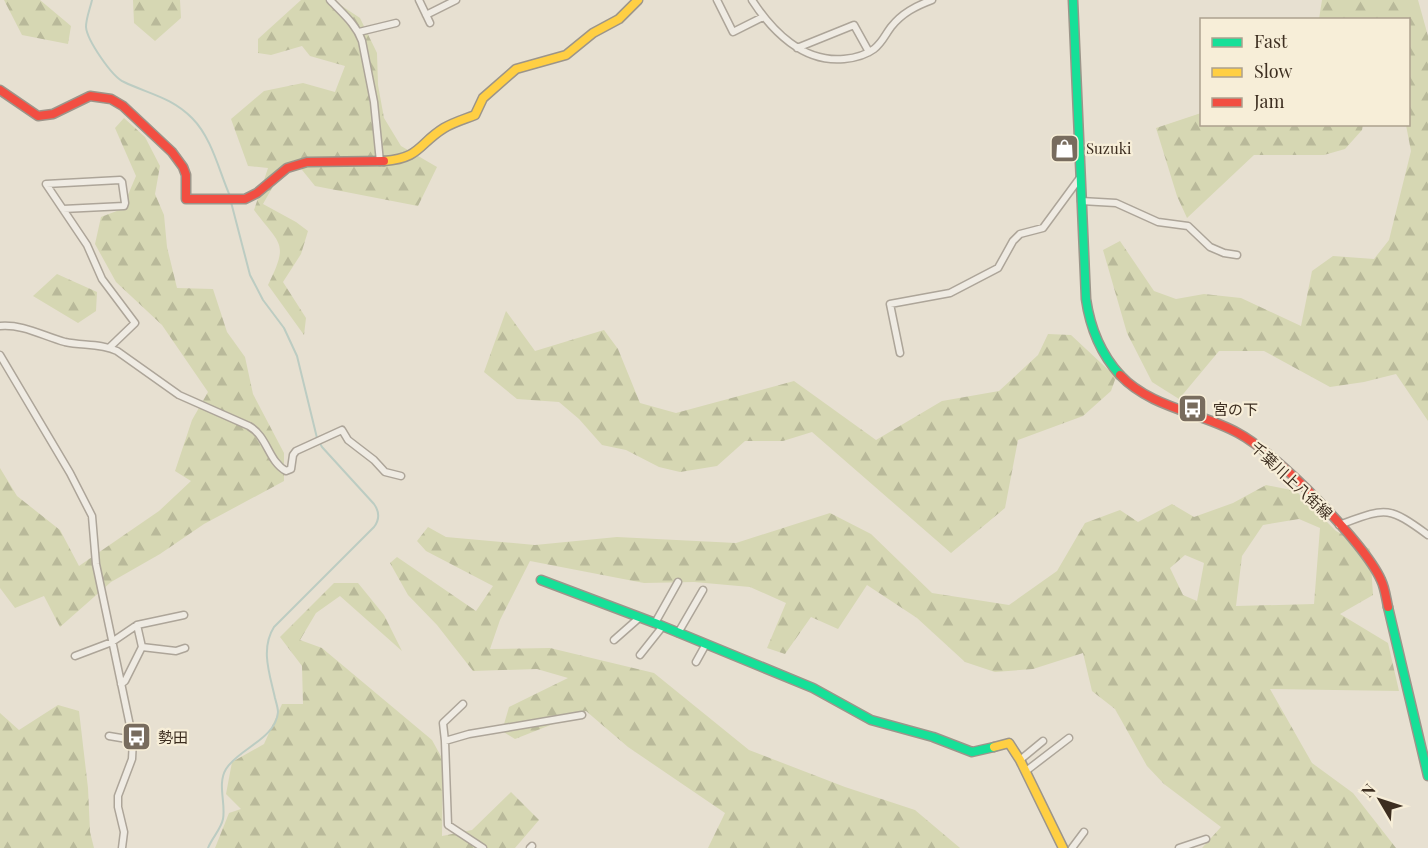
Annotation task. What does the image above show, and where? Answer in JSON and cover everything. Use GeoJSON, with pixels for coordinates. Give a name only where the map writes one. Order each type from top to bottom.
{"type":"FeatureCollection","features":[{"type":"Feature","properties":{"kind":"street"},"geometry":{"type":"LineString","coordinates":[[330,0],[359,32],[374,102],[380,162]]}},
{"type":"Feature","properties":{"kind":"street"},"geometry":{"type":"LineString","coordinates":[[419,0],[430,23]]}},
{"type":"Feature","properties":{"kind":"street"},"geometry":{"type":"LineString","coordinates":[[426,15],[456,0]]}},
{"type":"Feature","properties":{"kind":"street"},"geometry":{"type":"LineString","coordinates":[[0,90],[38,116],[52,114],[90,96],[111,99],[123,106],[172,152],[186,175],[186,199],[250,198],[275,177],[293,166],[305,163],[380,162],[407,158],[416,153],[442,129],[475,115],[483,98],[510,73],[516,69],[566,55],[593,33],[619,19],[638,0]]}},
{"type":"Feature","properties":{"kind":"street"},"geometry":{"type":"LineString","coordinates":[[717,0],[732,32],[763,17]]}},
{"type":"Feature","properties":{"kind":"street"},"geometry":{"type":"LineString","coordinates":[[752,0],[763,17],[784,39],[808,54],[828,59],[848,58],[869,52],[881,43],[889,28],[909,10],[932,0]]}},
{"type":"Feature","properties":{"kind":"street","name":"千葉川上八街線"},"geometry":{"type":"LineString","coordinates":[[1073,0],[1087,305],[1092,325],[1111,365],[1126,381],[1149,398],[1240,433],[1260,446],[1339,525],[1372,562],[1382,581],[1428,776]]}},
{"type":"Feature","properties":{"kind":"street"},"geometry":{"type":"LineString","coordinates":[[359,32],[396,23]]}},
{"type":"Feature","properties":{"kind":"street"},"geometry":{"type":"LineString","coordinates":[[797,48],[854,25],[869,52]]}},
{"type":"Feature","properties":{"kind":"street"},"geometry":{"type":"LineString","coordinates":[[900,353],[890,304],[950,293],[998,268],[1020,234],[1043,228],[1080,178]]}},
{"type":"Feature","properties":{"kind":"street"},"geometry":{"type":"LineString","coordinates":[[63,209],[124,206],[122,182],[120,180],[46,184],[87,245],[102,279],[135,323],[110,347]]}},
{"type":"Feature","properties":{"kind":"street"},"geometry":{"type":"LineString","coordinates":[[1081,201],[1116,203],[1158,222],[1188,226],[1210,247],[1237,255]]}},
{"type":"Feature","properties":{"kind":"street"},"geometry":{"type":"LineString","coordinates":[[0,326],[38,331],[69,343],[110,347],[154,380],[179,395],[259,432],[277,464],[286,471],[291,469],[293,455],[296,451],[342,430],[348,440],[386,472],[400,476]]}},
{"type":"Feature","properties":{"kind":"street"},"geometry":{"type":"LineString","coordinates":[[0,355],[70,473],[92,516],[96,564],[133,740],[132,759],[117,795],[124,832],[122,848]]}},
{"type":"Feature","properties":{"kind":"street"},"geometry":{"type":"LineString","coordinates":[[1339,525],[1376,512],[1387,512],[1401,516],[1428,535]]}},
{"type":"Feature","properties":{"kind":"street"},"geometry":{"type":"LineString","coordinates":[[541,580],[659,624],[813,688],[871,720],[933,737],[972,752],[1008,743],[1026,771],[1063,848]]}},
{"type":"Feature","properties":{"kind":"street"},"geometry":{"type":"LineString","coordinates":[[640,655],[659,624],[678,582]]}},
{"type":"Feature","properties":{"kind":"street"},"geometry":{"type":"LineString","coordinates":[[678,633],[703,590]]}},
{"type":"Feature","properties":{"kind":"street"},"geometry":{"type":"LineString","coordinates":[[75,656],[112,642],[137,625],[184,615]]}},
{"type":"Feature","properties":{"kind":"street"},"geometry":{"type":"LineString","coordinates":[[614,640],[639,618]]}},
{"type":"Feature","properties":{"kind":"street"},"geometry":{"type":"LineString","coordinates":[[121,684],[125,681],[142,647],[137,625]]}},
{"type":"Feature","properties":{"kind":"street"},"geometry":{"type":"LineString","coordinates":[[696,662],[706,644]]}},
{"type":"Feature","properties":{"kind":"street"},"geometry":{"type":"LineString","coordinates":[[142,647],[176,651],[185,648]]}},
{"type":"Feature","properties":{"kind":"street"},"geometry":{"type":"LineString","coordinates":[[463,704],[443,723],[448,825],[483,848]]}},
{"type":"Feature","properties":{"kind":"street"},"geometry":{"type":"LineString","coordinates":[[445,741],[469,734],[582,715]]}},
{"type":"Feature","properties":{"kind":"street"},"geometry":{"type":"LineString","coordinates":[[109,736],[133,740]]}},
{"type":"Feature","properties":{"kind":"street"},"geometry":{"type":"LineString","coordinates":[[1026,771],[1069,738]]}},
{"type":"Feature","properties":{"kind":"street"},"geometry":{"type":"LineString","coordinates":[[1020,760],[1043,741]]}},
{"type":"Feature","properties":{"kind":"street"},"geometry":{"type":"LineString","coordinates":[[1072,848],[1084,832]]}},
{"type":"Feature","properties":{"kind":"street"},"geometry":{"type":"LineString","coordinates":[[1179,848],[1206,839]]}},
{"type":"Feature","properties":{"kind":"green space"},"geometry":{"type":"Polygon","coordinates":[[[4,0],[40,0],[71,26],[68,44],[22,35],[4,0]]]}},
{"type":"Feature","properties":{"kind":"green space"},"geometry":{"type":"Polygon","coordinates":[[[133,0],[180,0],[181,18],[155,41],[134,23],[133,0]]]}},
{"type":"Feature","properties":{"kind":"green space"},"geometry":{"type":"Polygon","coordinates":[[[301,0],[333,0],[360,18],[377,53],[378,85],[384,118],[401,146],[437,167],[418,206],[315,186],[294,160],[276,181],[263,204],[308,231],[301,254],[283,282],[306,318],[304,335],[268,285],[275,271],[280,252],[279,245],[254,210],[268,168],[248,166],[231,119],[264,91],[303,83],[335,92],[345,66],[310,56],[302,46],[271,55],[258,53],[258,39],[301,0]]]}},
{"type":"Feature","properties":{"kind":"green space"},"geometry":{"type":"Polygon","coordinates":[[[1322,0],[1418,0],[1428,36],[1428,421],[1396,374],[1330,387],[1264,351],[1219,351],[1179,399],[1152,382],[1127,333],[1103,250],[1120,241],[1154,291],[1176,299],[1204,294],[1241,298],[1301,326],[1312,271],[1333,256],[1374,259],[1389,240],[1411,151],[1406,126],[1410,126],[1410,18],[1319,18],[1322,0]]]}},
{"type":"Feature","properties":{"kind":"green space"},"geometry":{"type":"Polygon","coordinates":[[[1200,113],[1200,126],[1363,126],[1362,130],[1345,149],[1324,155],[1254,155],[1187,218],[1177,196],[1156,128],[1200,113]]]}},
{"type":"Feature","properties":{"kind":"green space"},"geometry":{"type":"Polygon","coordinates":[[[124,118],[145,137],[160,166],[155,194],[164,215],[167,247],[177,288],[213,289],[227,332],[245,357],[253,394],[284,453],[284,481],[204,524],[160,554],[111,582],[60,627],[44,596],[15,608],[0,588],[0,468],[17,496],[60,530],[79,566],[159,511],[191,481],[175,471],[192,420],[208,392],[162,325],[116,282],[95,244],[101,217],[122,209],[136,176],[115,128],[124,118]]]}},
{"type":"Feature","properties":{"kind":"green space"},"geometry":{"type":"Polygon","coordinates":[[[57,274],[97,292],[96,311],[78,323],[33,296],[57,274]]]}},
{"type":"Feature","properties":{"kind":"green space"},"geometry":{"type":"Polygon","coordinates":[[[506,311],[535,351],[604,330],[618,349],[640,403],[676,413],[794,381],[876,440],[942,401],[999,391],[1038,355],[1048,334],[1071,335],[1116,377],[1111,391],[1083,416],[1018,440],[1005,508],[951,553],[812,432],[783,441],[745,441],[717,466],[680,472],[659,467],[626,450],[602,445],[579,419],[559,402],[517,399],[484,372],[506,311]]]}},
{"type":"Feature","properties":{"kind":"green space"},"geometry":{"type":"Polygon","coordinates":[[[1266,485],[1296,491],[1336,531],[1370,549],[1373,595],[1340,614],[1388,643],[1399,691],[1270,689],[1312,763],[1353,793],[1396,848],[1202,848],[1221,827],[1164,784],[1147,766],[1115,709],[1092,691],[1083,653],[1033,669],[995,672],[965,662],[917,618],[867,585],[838,629],[811,617],[785,654],[767,648],[786,603],[750,587],[694,582],[644,583],[530,561],[500,620],[490,649],[550,648],[654,673],[749,750],[845,787],[915,810],[960,848],[708,848],[725,813],[628,747],[586,711],[515,739],[502,731],[509,707],[568,678],[537,669],[473,671],[437,625],[408,595],[390,563],[397,557],[476,611],[493,586],[426,551],[417,541],[428,527],[446,537],[535,545],[617,537],[736,543],[830,513],[871,534],[932,593],[1009,605],[1057,571],[1085,523],[1120,510],[1138,522],[1172,504],[1194,517],[1233,503],[1266,485]],[[1299,519],[1263,525],[1242,556],[1236,606],[1314,604],[1320,528],[1299,519]],[[1185,555],[1170,568],[1183,595],[1197,601],[1204,563],[1185,555]]]}},
{"type":"Feature","properties":{"kind":"green space"},"geometry":{"type":"Polygon","coordinates":[[[334,583],[358,583],[384,615],[402,651],[340,596],[316,613],[300,640],[322,648],[432,740],[443,760],[442,836],[472,830],[511,792],[539,820],[515,848],[215,848],[229,813],[241,809],[226,794],[232,762],[264,744],[282,704],[303,704],[302,666],[280,637],[334,583]]]}},
{"type":"Feature","properties":{"kind":"green space"},"geometry":{"type":"Polygon","coordinates":[[[58,705],[79,711],[88,788],[90,832],[94,848],[0,848],[0,713],[19,730],[58,705]]]}},
{"type":"Feature","properties":{"kind":"waterway"},"geometry":{"type":"LineString","coordinates":[[92,0],[86,27],[101,58],[119,79],[176,105],[192,118],[210,145],[230,196]]}},
{"type":"Feature","properties":{"kind":"waterway"},"geometry":{"type":"LineString","coordinates":[[208,848],[223,819],[222,781],[226,769],[239,755],[264,737],[276,721],[278,710],[267,653],[274,627],[374,527],[378,515],[374,504],[322,447],[317,438],[297,356],[284,328],[263,300],[250,275],[231,202]]}},
{"type":"Feature","properties":{"kind":"traffic: fast"},"geometry":{"type":"LineString","coordinates":[[1073,0],[1086,299],[1097,340],[1120,375]]}},
{"type":"Feature","properties":{"kind":"traffic: fast"},"geometry":{"type":"LineString","coordinates":[[541,580],[655,623],[813,688],[871,720],[933,737],[972,752],[994,747]]}},
{"type":"Feature","properties":{"kind":"traffic: fast"},"geometry":{"type":"LineString","coordinates":[[1388,607],[1428,776]]}},
{"type":"Feature","properties":{"kind":"traffic: slow"},"geometry":{"type":"LineString","coordinates":[[384,161],[405,157],[444,128],[475,115],[483,98],[516,69],[566,55],[593,33],[619,19],[638,0]]}},
{"type":"Feature","properties":{"kind":"traffic: slow"},"geometry":{"type":"LineString","coordinates":[[994,747],[1009,743],[1020,760],[1063,848]]}},
{"type":"Feature","properties":{"kind":"traffic: jam"},"geometry":{"type":"LineString","coordinates":[[0,90],[38,116],[53,114],[90,96],[111,99],[123,106],[172,152],[183,167],[186,175],[186,199],[245,199],[257,193],[287,168],[307,162],[384,161]]}},
{"type":"Feature","properties":{"kind":"traffic: jam"},"geometry":{"type":"LineString","coordinates":[[1120,375],[1146,395],[1238,433],[1274,459],[1317,500],[1357,544],[1381,580],[1388,607]]}},
{"type":"Feature","properties":{"kind":"place","name":"Suzuki"},"geometry":{"type":"Point","coordinates":[1065,148]}},
{"type":"Feature","properties":{"kind":"place","name":"宮の下"},"geometry":{"type":"Point","coordinates":[1192,409]}},
{"type":"Feature","properties":{"kind":"place","name":"勢田"},"geometry":{"type":"Point","coordinates":[137,737]}}]}
